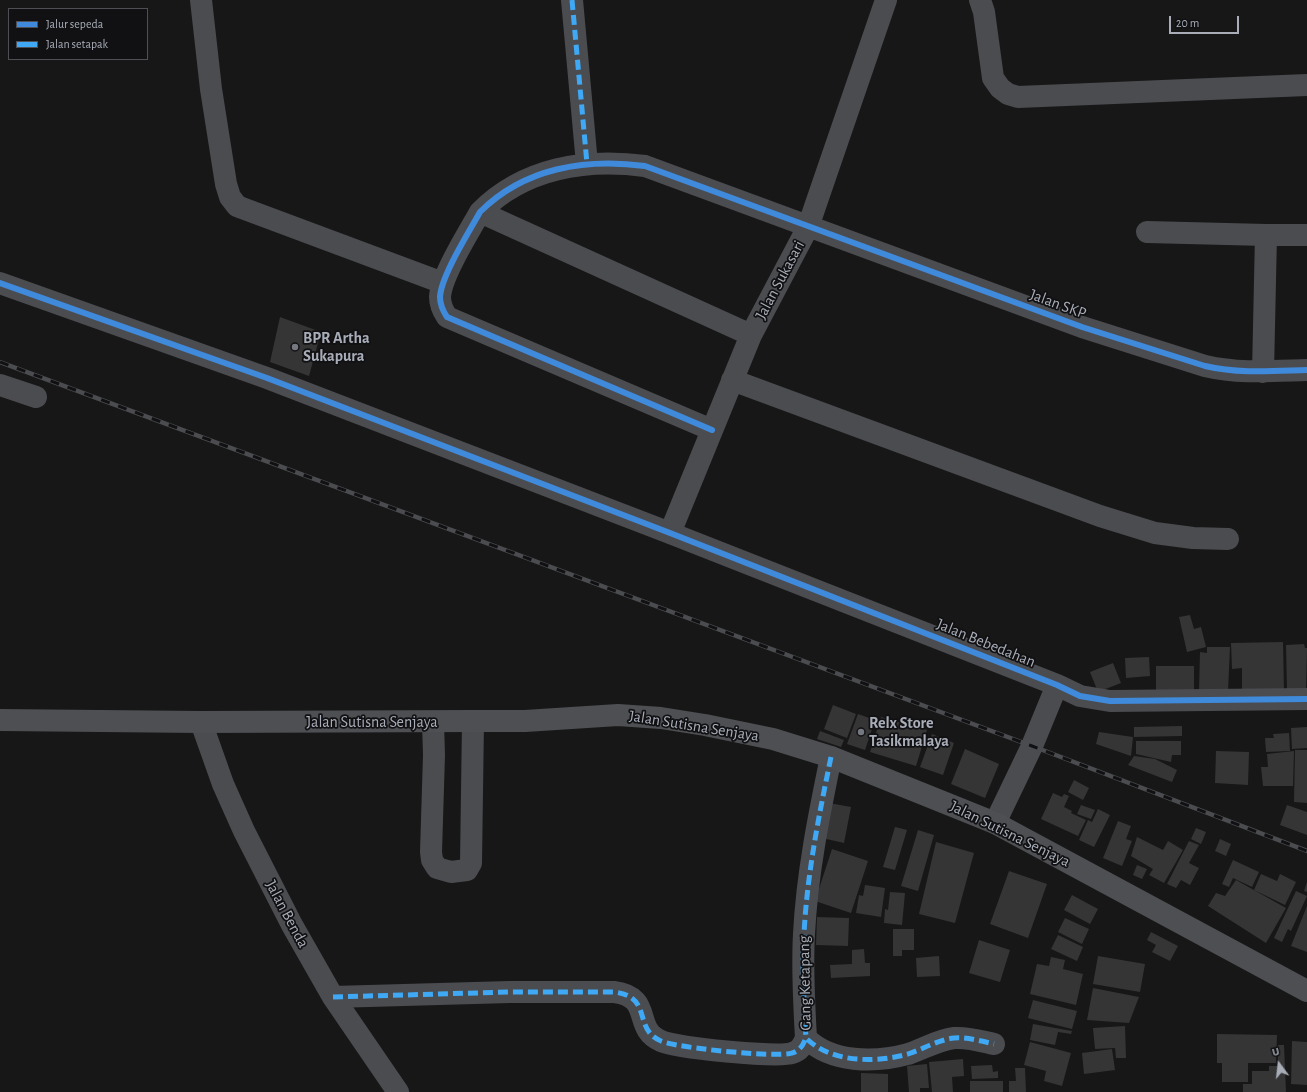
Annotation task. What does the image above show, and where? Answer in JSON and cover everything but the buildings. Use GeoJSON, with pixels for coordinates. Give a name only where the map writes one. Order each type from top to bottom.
{"type":"FeatureCollection","features":[{"type":"Feature","properties":{"kind":"main road","name":"Jalan Sutisna Senjaya"},"geometry":{"type":"LineString","coordinates":[[0,720],[433,722],[525,721],[618,714],[661,718],[705,725],[773,739],[831,757],[995,823],[1307,991]]}},
{"type":"Feature","properties":{"kind":"street"},"geometry":{"type":"LineString","coordinates":[[201,0],[211,89],[226,184],[234,203],[242,208],[443,283],[440,297],[441,306],[442,311],[450,320],[712,430]]}},
{"type":"Feature","properties":{"kind":"street"},"geometry":{"type":"LineString","coordinates":[[572,0],[587,164]]}},
{"type":"Feature","properties":{"kind":"street","name":"Jalan Sukasari"},"geometry":{"type":"LineString","coordinates":[[670,533],[751,335],[808,227],[886,0]]}},
{"type":"Feature","properties":{"kind":"street"},"geometry":{"type":"LineString","coordinates":[[980,0],[984,12],[993,78],[1000,88],[1008,94],[1018,97],[1307,85]]}},
{"type":"Feature","properties":{"kind":"street","name":"Jalan SKP"},"geometry":{"type":"LineString","coordinates":[[443,283],[480,212],[497,196],[525,180],[552,170],[587,164],[621,163],[645,166],[1082,327],[1206,366],[1220,369],[1263,372],[1307,370]]}},
{"type":"Feature","properties":{"kind":"street"},"geometry":{"type":"LineString","coordinates":[[480,212],[751,335]]}},
{"type":"Feature","properties":{"kind":"street"},"geometry":{"type":"LineString","coordinates":[[1147,232],[1307,235]]}},
{"type":"Feature","properties":{"kind":"street"},"geometry":{"type":"LineString","coordinates":[[1263,372],[1266,235]]}},
{"type":"Feature","properties":{"kind":"street","name":"Jalan Bebedahan"},"geometry":{"type":"LineString","coordinates":[[0,283],[267,378],[670,533],[1057,685],[1080,696],[1110,701],[1307,699]]}},
{"type":"Feature","properties":{"kind":"street"},"geometry":{"type":"LineString","coordinates":[[732,380],[1100,516],[1155,533],[1193,538],[1228,539]]}},
{"type":"Feature","properties":{"kind":"street"},"geometry":{"type":"LineString","coordinates":[[0,385],[36,397]]}},
{"type":"Feature","properties":{"kind":"street"},"geometry":{"type":"LineString","coordinates":[[995,823],[1032,746],[1057,685]]}},
{"type":"Feature","properties":{"kind":"street"},"geometry":{"type":"LineString","coordinates":[[433,722],[434,755],[432,860],[437,868],[452,872],[467,870],[471,863],[473,721]]}},
{"type":"Feature","properties":{"kind":"street","name":"Jalan Benda"},"geometry":{"type":"LineString","coordinates":[[201,722],[244,832],[292,925],[333,997],[398,1092]]}},
{"type":"Feature","properties":{"kind":"street","name":"Gang Ketapang"},"geometry":{"type":"LineString","coordinates":[[831,757],[818,822],[806,910],[803,964],[806,1038],[814,1046],[832,1055],[860,1058],[876,1058],[906,1054],[953,1038],[968,1038],[994,1044]]}},
{"type":"Feature","properties":{"kind":"street"},"geometry":{"type":"LineString","coordinates":[[333,997],[510,992],[614,992],[628,994],[636,1000],[647,1028],[662,1042],[764,1055],[793,1053],[802,1047],[806,1038]]}},
{"type":"Feature","properties":{"kind":"railway"},"geometry":{"type":"LineString","coordinates":[[0,362],[1032,746],[1307,851]]}},
{"type":"Feature","properties":{"kind":"marked path"},"geometry":{"type":"LineString","coordinates":[[572,0],[587,164]]}},
{"type":"Feature","properties":{"kind":"marked path"},"geometry":{"type":"LineString","coordinates":[[831,757],[814,845],[808,889],[803,947],[806,1038],[816,1046],[828,1052],[854,1059],[882,1059],[895,1057],[954,1038],[969,1039],[994,1044]]}},
{"type":"Feature","properties":{"kind":"marked path"},"geometry":{"type":"LineString","coordinates":[[333,997],[510,992],[614,992],[626,995],[634,1000],[639,1007],[647,1029],[652,1036],[670,1044],[727,1052],[783,1054],[797,1051],[806,1038]]}},
{"type":"Feature","properties":{"kind":"cycle path"},"geometry":{"type":"LineString","coordinates":[[712,430],[447,317],[443,310],[440,297],[445,278],[456,254],[480,212],[497,197],[516,185],[536,176],[556,170],[578,165],[600,164],[645,166],[1082,327],[1205,366],[1218,369],[1243,371],[1307,370]]}},
{"type":"Feature","properties":{"kind":"cycle path"},"geometry":{"type":"LineString","coordinates":[[0,283],[267,378],[670,533],[1057,685],[1080,696],[1110,701],[1307,699]]}},
{"type":"Feature","properties":{"kind":"place","name":"BPR Artha Sukapura"},"geometry":{"type":"Point","coordinates":[295,347]}},
{"type":"Feature","properties":{"kind":"place","name":"Relx Store Tasikmalaya"},"geometry":{"type":"Point","coordinates":[861,732]}}]}
